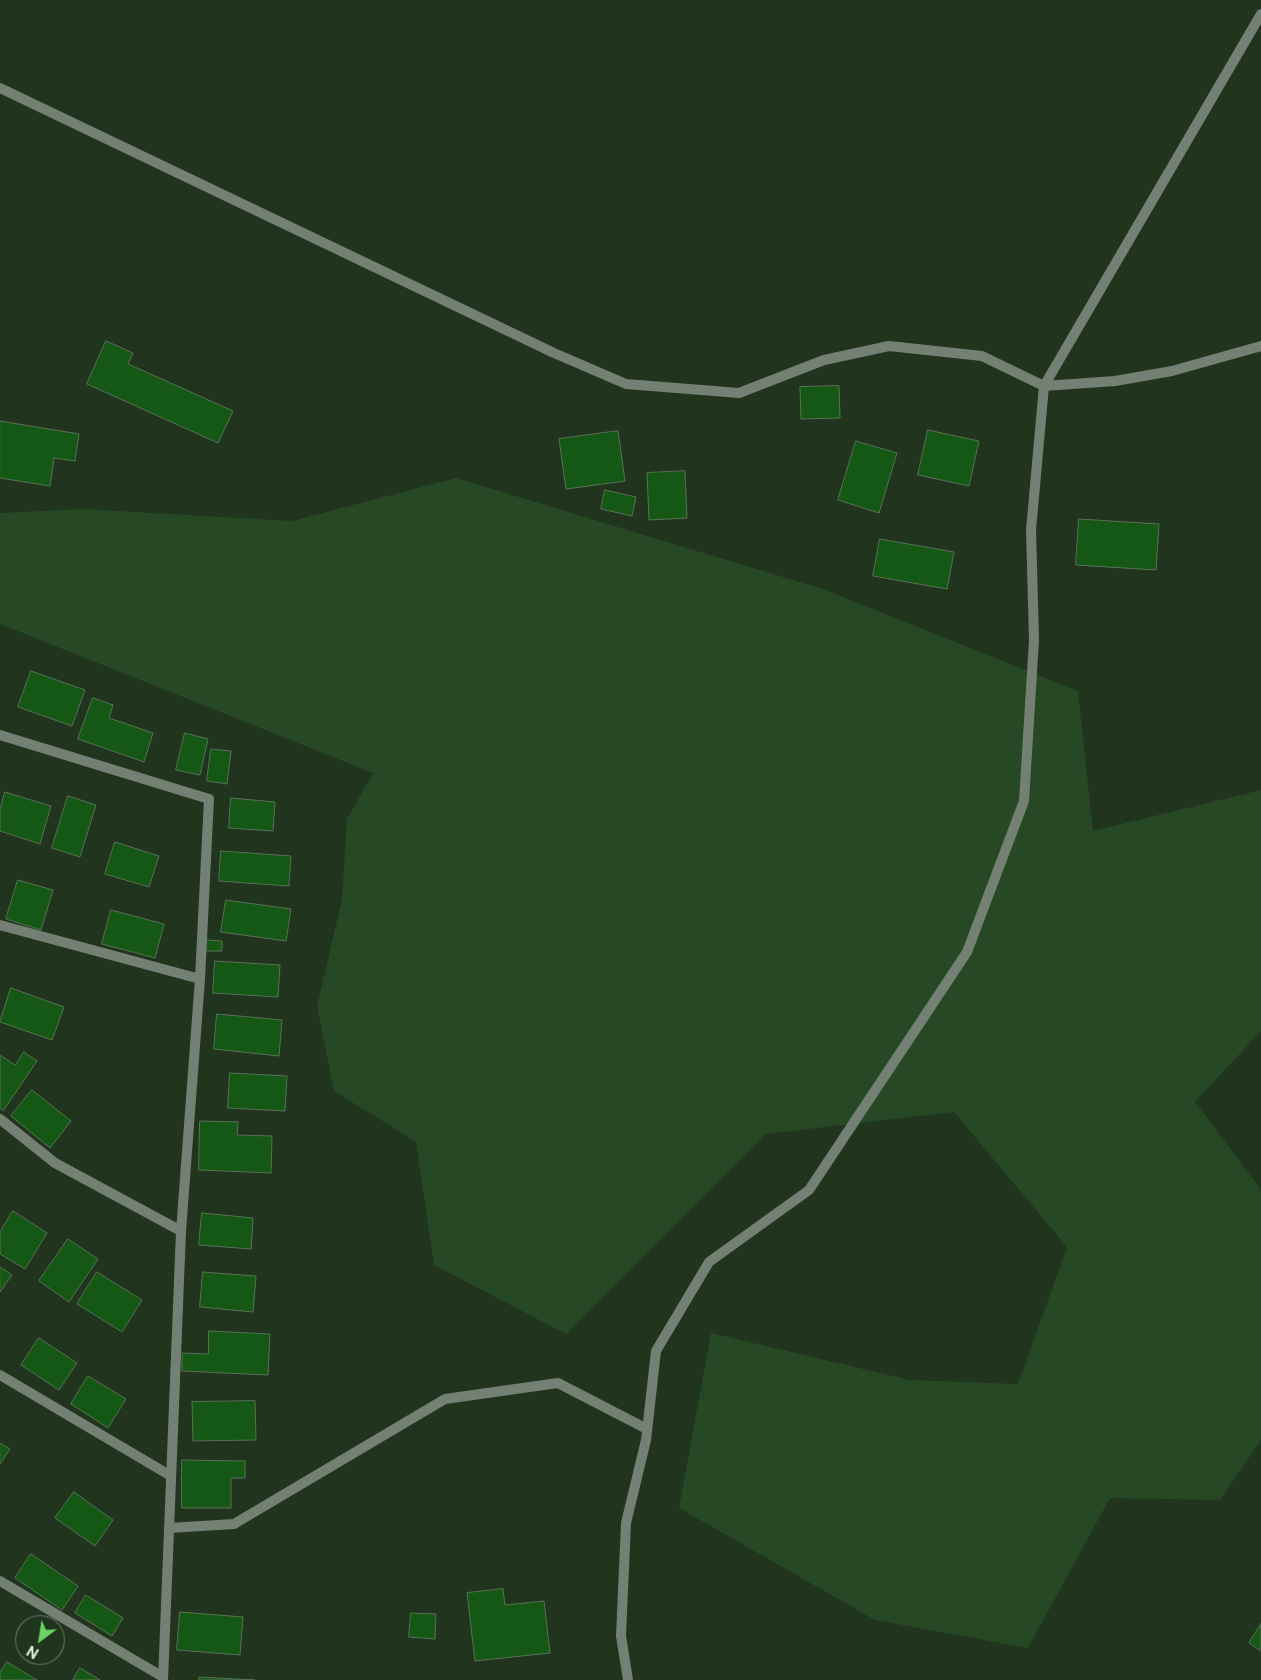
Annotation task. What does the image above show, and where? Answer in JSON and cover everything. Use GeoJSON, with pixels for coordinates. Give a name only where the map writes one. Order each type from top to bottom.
{"type":"FeatureCollection","features":[{"type":"Feature","properties":{"kind":"street"},"geometry":{"type":"LineString","coordinates":[[628,1680],[621,1636],[626,1523],[647,1429],[656,1351],[709,1262],[809,1190],[967,952],[1024,801],[1034,640],[1030,530],[1044,386],[1261,14]]}},
{"type":"Feature","properties":{"kind":"street"},"geometry":{"type":"LineString","coordinates":[[0,88],[554,353],[626,384],[739,393],[824,360],[889,346],[982,356],[1044,386],[1115,381],[1172,371],[1261,346]]}},
{"type":"Feature","properties":{"kind":"street"},"geometry":{"type":"LineString","coordinates":[[0,735],[210,799],[200,979],[181,1231],[163,1678],[0,1581]]}},
{"type":"Feature","properties":{"kind":"street"},"geometry":{"type":"LineString","coordinates":[[0,925],[200,979]]}},
{"type":"Feature","properties":{"kind":"street"},"geometry":{"type":"LineString","coordinates":[[0,1119],[55,1163],[181,1231]]}},
{"type":"Feature","properties":{"kind":"street"},"geometry":{"type":"LineString","coordinates":[[0,1376],[171,1476]]}},
{"type":"Feature","properties":{"kind":"street"},"geometry":{"type":"LineString","coordinates":[[169,1528],[234,1524],[445,1399],[558,1382],[647,1429]]}},
{"type":"Feature","properties":{"kind":"green space"},"geometry":{"type":"Polygon","coordinates":[[[456,478],[826,590],[1078,691],[1093,831],[1261,790],[1261,1031],[1195,1102],[1261,1190],[1261,1440],[1220,1500],[1110,1498],[1028,1648],[875,1620],[679,1508],[711,1333],[910,1380],[1018,1384],[1067,1247],[954,1112],[766,1134],[566,1334],[434,1265],[416,1142],[334,1091],[317,1006],[342,899],[347,819],[373,773],[0,624],[0,513],[83,509],[292,521],[456,478]]]}},
{"type":"Feature","properties":{"kind":"building"},"geometry":{"type":"Polygon","coordinates":[[[106,341],[133,353],[128,364],[233,411],[218,443],[87,384],[106,341]]]}},
{"type":"Feature","properties":{"kind":"building"},"geometry":{"type":"Polygon","coordinates":[[[839,386],[840,418],[801,419],[800,387],[839,386]]]}},
{"type":"Feature","properties":{"kind":"building"},"geometry":{"type":"Polygon","coordinates":[[[0,421],[79,434],[75,461],[54,458],[50,486],[0,478],[0,421]]]}},
{"type":"Feature","properties":{"kind":"building"},"geometry":{"type":"Polygon","coordinates":[[[928,430],[979,441],[969,486],[918,475],[928,430]]]}},
{"type":"Feature","properties":{"kind":"building"},"geometry":{"type":"Polygon","coordinates":[[[618,431],[625,481],[566,489],[559,439],[618,431]]]}},
{"type":"Feature","properties":{"kind":"building"},"geometry":{"type":"Polygon","coordinates":[[[856,441],[897,453],[879,513],[838,500],[856,441]]]}},
{"type":"Feature","properties":{"kind":"building"},"geometry":{"type":"Polygon","coordinates":[[[685,471],[687,518],[649,520],[647,473],[685,471]]]}},
{"type":"Feature","properties":{"kind":"building"},"geometry":{"type":"Polygon","coordinates":[[[605,490],[636,497],[632,516],[601,509],[605,490]]]}},
{"type":"Feature","properties":{"kind":"building"},"geometry":{"type":"Polygon","coordinates":[[[1079,519],[1159,524],[1156,570],[1076,565],[1079,519]]]}},
{"type":"Feature","properties":{"kind":"building"},"geometry":{"type":"Polygon","coordinates":[[[880,539],[954,552],[947,589],[873,576],[880,539]]]}},
{"type":"Feature","properties":{"kind":"building"},"geometry":{"type":"Polygon","coordinates":[[[31,671],[85,690],[72,726],[18,707],[31,671]]]}},
{"type":"Feature","properties":{"kind":"building"},"geometry":{"type":"Polygon","coordinates":[[[93,698],[113,705],[109,718],[153,733],[144,762],[78,739],[93,698]]]}},
{"type":"Feature","properties":{"kind":"building"},"geometry":{"type":"Polygon","coordinates":[[[185,733],[208,739],[200,775],[176,770],[185,733]]]}},
{"type":"Feature","properties":{"kind":"building"},"geometry":{"type":"Polygon","coordinates":[[[211,749],[231,751],[227,784],[207,781],[211,749]]]}},
{"type":"Feature","properties":{"kind":"building"},"geometry":{"type":"Polygon","coordinates":[[[5,792],[51,806],[40,844],[0,831],[0,810],[5,792]]]}},
{"type":"Feature","properties":{"kind":"building"},"geometry":{"type":"Polygon","coordinates":[[[68,796],[96,805],[80,857],[52,848],[68,796]]]}},
{"type":"Feature","properties":{"kind":"building"},"geometry":{"type":"Polygon","coordinates":[[[231,798],[275,802],[273,831],[229,828],[231,798]]]}},
{"type":"Feature","properties":{"kind":"building"},"geometry":{"type":"Polygon","coordinates":[[[115,842],[159,856],[149,887],[105,874],[115,842]]]}},
{"type":"Feature","properties":{"kind":"building"},"geometry":{"type":"Polygon","coordinates":[[[221,851],[291,856],[289,886],[219,881],[221,851]]]}},
{"type":"Feature","properties":{"kind":"building"},"geometry":{"type":"Polygon","coordinates":[[[18,880],[53,890],[41,930],[6,919],[18,880]]]}},
{"type":"Feature","properties":{"kind":"building"},"geometry":{"type":"Polygon","coordinates":[[[226,900],[291,909],[286,941],[221,932],[226,900]]]}},
{"type":"Feature","properties":{"kind":"building"},"geometry":{"type":"Polygon","coordinates":[[[111,910],[164,924],[155,958],[102,944],[111,910]]]}},
{"type":"Feature","properties":{"kind":"building"},"geometry":{"type":"Polygon","coordinates":[[[207,940],[222,941],[222,951],[206,951],[207,940]]]}},
{"type":"Feature","properties":{"kind":"building"},"geometry":{"type":"Polygon","coordinates":[[[215,961],[280,965],[278,997],[213,993],[215,961]]]}},
{"type":"Feature","properties":{"kind":"building"},"geometry":{"type":"Polygon","coordinates":[[[11,988],[64,1007],[52,1040],[0,1022],[11,988]]]}},
{"type":"Feature","properties":{"kind":"building"},"geometry":{"type":"Polygon","coordinates":[[[217,1014],[282,1020],[279,1056],[214,1049],[217,1014]]]}},
{"type":"Feature","properties":{"kind":"building"},"geometry":{"type":"Polygon","coordinates":[[[24,1052],[37,1061],[3,1111],[0,1108],[0,1055],[15,1065],[24,1052]]]}},
{"type":"Feature","properties":{"kind":"building"},"geometry":{"type":"Polygon","coordinates":[[[230,1073],[287,1076],[285,1111],[228,1108],[230,1073]]]}},
{"type":"Feature","properties":{"kind":"building"},"geometry":{"type":"Polygon","coordinates":[[[32,1090],[71,1121],[50,1148],[11,1116],[32,1090]]]}},
{"type":"Feature","properties":{"kind":"building"},"geometry":{"type":"Polygon","coordinates":[[[200,1121],[238,1122],[237,1135],[272,1136],[271,1173],[199,1170],[200,1121]]]}},
{"type":"Feature","properties":{"kind":"building"},"geometry":{"type":"Polygon","coordinates":[[[13,1211],[47,1233],[25,1269],[0,1254],[0,1232],[13,1211]]]}},
{"type":"Feature","properties":{"kind":"building"},"geometry":{"type":"Polygon","coordinates":[[[202,1213],[253,1218],[251,1249],[199,1245],[202,1213]]]}},
{"type":"Feature","properties":{"kind":"building"},"geometry":{"type":"Polygon","coordinates":[[[68,1239],[98,1259],[69,1302],[39,1281],[68,1239]]]}},
{"type":"Feature","properties":{"kind":"building"},"geometry":{"type":"Polygon","coordinates":[[[0,1267],[12,1275],[0,1292],[0,1267]]]}},
{"type":"Feature","properties":{"kind":"building"},"geometry":{"type":"Polygon","coordinates":[[[97,1272],[142,1300],[122,1332],[77,1304],[97,1272]]]}},
{"type":"Feature","properties":{"kind":"building"},"geometry":{"type":"Polygon","coordinates":[[[203,1272],[256,1276],[253,1312],[200,1307],[203,1272]]]}},
{"type":"Feature","properties":{"kind":"building"},"geometry":{"type":"Polygon","coordinates":[[[209,1331],[270,1334],[268,1375],[182,1371],[182,1353],[208,1354],[209,1331]]]}},
{"type":"Feature","properties":{"kind":"building"},"geometry":{"type":"Polygon","coordinates":[[[39,1338],[77,1363],[59,1390],[21,1365],[39,1338]]]}},
{"type":"Feature","properties":{"kind":"building"},"geometry":{"type":"Polygon","coordinates":[[[88,1376],[126,1399],[108,1428],[71,1404],[88,1376]]]}},
{"type":"Feature","properties":{"kind":"building"},"geometry":{"type":"Polygon","coordinates":[[[255,1401],[256,1440],[193,1441],[192,1402],[255,1401]]]}},
{"type":"Feature","properties":{"kind":"building"},"geometry":{"type":"Polygon","coordinates":[[[0,1443],[10,1449],[0,1464],[0,1443]]]}},
{"type":"Feature","properties":{"kind":"building"},"geometry":{"type":"Polygon","coordinates":[[[182,1460],[245,1461],[245,1478],[231,1478],[231,1508],[182,1508],[182,1460]]]}},
{"type":"Feature","properties":{"kind":"building"},"geometry":{"type":"Polygon","coordinates":[[[74,1492],[113,1520],[95,1546],[55,1518],[74,1492]]]}},
{"type":"Feature","properties":{"kind":"building"},"geometry":{"type":"Polygon","coordinates":[[[31,1554],[78,1586],[62,1610],[15,1578],[31,1554]]]}},
{"type":"Feature","properties":{"kind":"building"},"geometry":{"type":"Polygon","coordinates":[[[503,1589],[505,1605],[544,1601],[550,1653],[475,1661],[467,1593],[503,1589]]]}},
{"type":"Feature","properties":{"kind":"building"},"geometry":{"type":"Polygon","coordinates":[[[86,1595],[123,1618],[112,1636],[75,1613],[86,1595]]]}},
{"type":"Feature","properties":{"kind":"building"},"geometry":{"type":"Polygon","coordinates":[[[180,1612],[243,1617],[240,1655],[177,1650],[180,1612]]]}},
{"type":"Feature","properties":{"kind":"building"},"geometry":{"type":"Polygon","coordinates":[[[411,1613],[436,1614],[435,1639],[409,1637],[411,1613]]]}},
{"type":"Feature","properties":{"kind":"building"},"geometry":{"type":"Polygon","coordinates":[[[1261,1624],[1261,1651],[1249,1643],[1261,1624]]]}},
{"type":"Feature","properties":{"kind":"building"},"geometry":{"type":"Polygon","coordinates":[[[7,1662],[37,1680],[0,1680],[0,1673],[7,1662]]]}},
{"type":"Feature","properties":{"kind":"building"},"geometry":{"type":"Polygon","coordinates":[[[80,1668],[100,1680],[73,1680],[80,1668]]]}},
{"type":"Feature","properties":{"kind":"building"},"geometry":{"type":"Polygon","coordinates":[[[199,1677],[255,1680],[199,1680],[199,1677]]]}}]}
